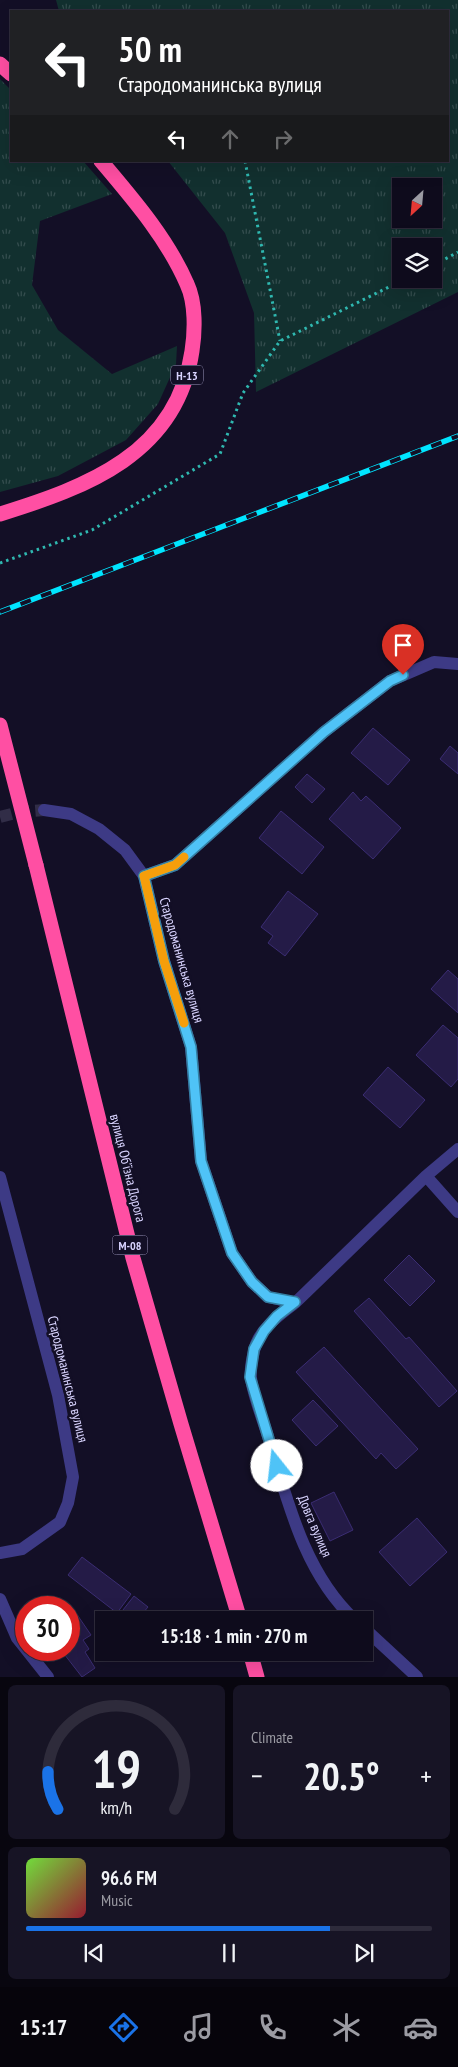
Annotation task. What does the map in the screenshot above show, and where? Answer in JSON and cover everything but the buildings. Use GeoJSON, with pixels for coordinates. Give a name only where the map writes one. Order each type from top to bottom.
{"type":"FeatureCollection","features":[{"type":"Feature","properties":{"kind":"highway"},"geometry":{"type":"LineString","coordinates":[[0,64],[10,73]]}},
{"type":"Feature","properties":{"kind":"highway","name":"Н-13"},"geometry":{"type":"LineString","coordinates":[[0,514],[70,490],[108,472],[139,451],[158,431],[178,398],[190,366],[196,328],[188,286],[168,248],[137,203],[102,162]]}},
{"type":"Feature","properties":{"kind":"highway","name":"вулиця Обʼїзна Дорога"},"geometry":{"type":"LineString","coordinates":[[0,725],[133,1258],[237,1611]]}},
{"type":"Feature","properties":{"kind":"highway"},"geometry":{"type":"LineString","coordinates":[[253,1661],[257,1677]]}},
{"type":"Feature","properties":{"kind":"street"},"geometry":{"type":"LineString","coordinates":[[144,876],[175,865],[324,732],[390,681],[434,662],[458,664]]}},
{"type":"Feature","properties":{"kind":"street","name":"Стародоманинська вулиця"},"geometry":{"type":"LineString","coordinates":[[44,810],[71,814],[99,829],[125,850],[144,876],[164,961],[191,1047],[201,1161],[232,1253],[252,1282],[268,1297],[295,1302]]}},
{"type":"Feature","properties":{"kind":"street"},"geometry":{"type":"LineString","coordinates":[[295,1302],[426,1176],[458,1149]]}},
{"type":"Feature","properties":{"kind":"street"},"geometry":{"type":"LineString","coordinates":[[426,1176],[458,1212]]}},
{"type":"Feature","properties":{"kind":"street","name":"Стародоманинська вулиця"},"geometry":{"type":"LineString","coordinates":[[0,1177],[58,1395],[73,1477],[68,1503],[60,1522],[22,1549],[0,1554]]}},
{"type":"Feature","properties":{"kind":"street","name":"Довга вулиця"},"geometry":{"type":"LineString","coordinates":[[295,1302],[277,1316],[264,1331],[254,1349],[250,1377],[292,1519],[324,1582],[345,1611]]}},
{"type":"Feature","properties":{"kind":"street"},"geometry":{"type":"LineString","coordinates":[[0,1600],[17,1638],[48,1677]]}},
{"type":"Feature","properties":{"kind":"street"},"geometry":{"type":"LineString","coordinates":[[373,1636],[417,1677]]}},
{"type":"Feature","properties":{"kind":"path"},"geometry":{"type":"LineString","coordinates":[[245,162],[280,341]]}},
{"type":"Feature","properties":{"kind":"path"},"geometry":{"type":"LineString","coordinates":[[442,261],[458,252]]}},
{"type":"Feature","properties":{"kind":"path"},"geometry":{"type":"LineString","coordinates":[[0,563],[92,530],[220,454],[244,393],[280,341],[392,285]]}},
{"type":"Feature","properties":{"kind":"green space"},"geometry":{"type":"Polygon","coordinates":[[[56,0],[458,0],[458,292],[256,392],[254,313],[225,233],[169,162],[449,162],[449,10],[59,10],[56,0]]]}},
{"type":"Feature","properties":{"kind":"green space"},"geometry":{"type":"Polygon","coordinates":[[[0,79],[10,89],[10,162],[84,162],[112,194],[40,221],[32,285],[58,330],[112,374],[177,346],[176,364],[158,404],[126,440],[58,476],[0,492],[0,79]]]}},
{"type":"Feature","properties":{"kind":"tunnel"},"geometry":{"type":"LineString","coordinates":[[0,817],[19,812],[44,810]]}},
{"type":"Feature","properties":{"kind":"railway"},"geometry":{"type":"LineString","coordinates":[[0,612],[458,436]]}},
{"type":"Feature","properties":{"kind":"slow traffic"},"geometry":{"type":"LineString","coordinates":[[184,857],[175,865],[144,876],[164,961],[184,1023]]}},
{"type":"Feature","properties":{"kind":"route"},"geometry":{"type":"LineString","coordinates":[[277,1466],[250,1377],[254,1349],[264,1331],[277,1316],[295,1302],[268,1297],[252,1282],[232,1253],[201,1161],[191,1047],[164,961],[144,876],[175,865],[324,732],[390,681],[403,675]]}}]}
